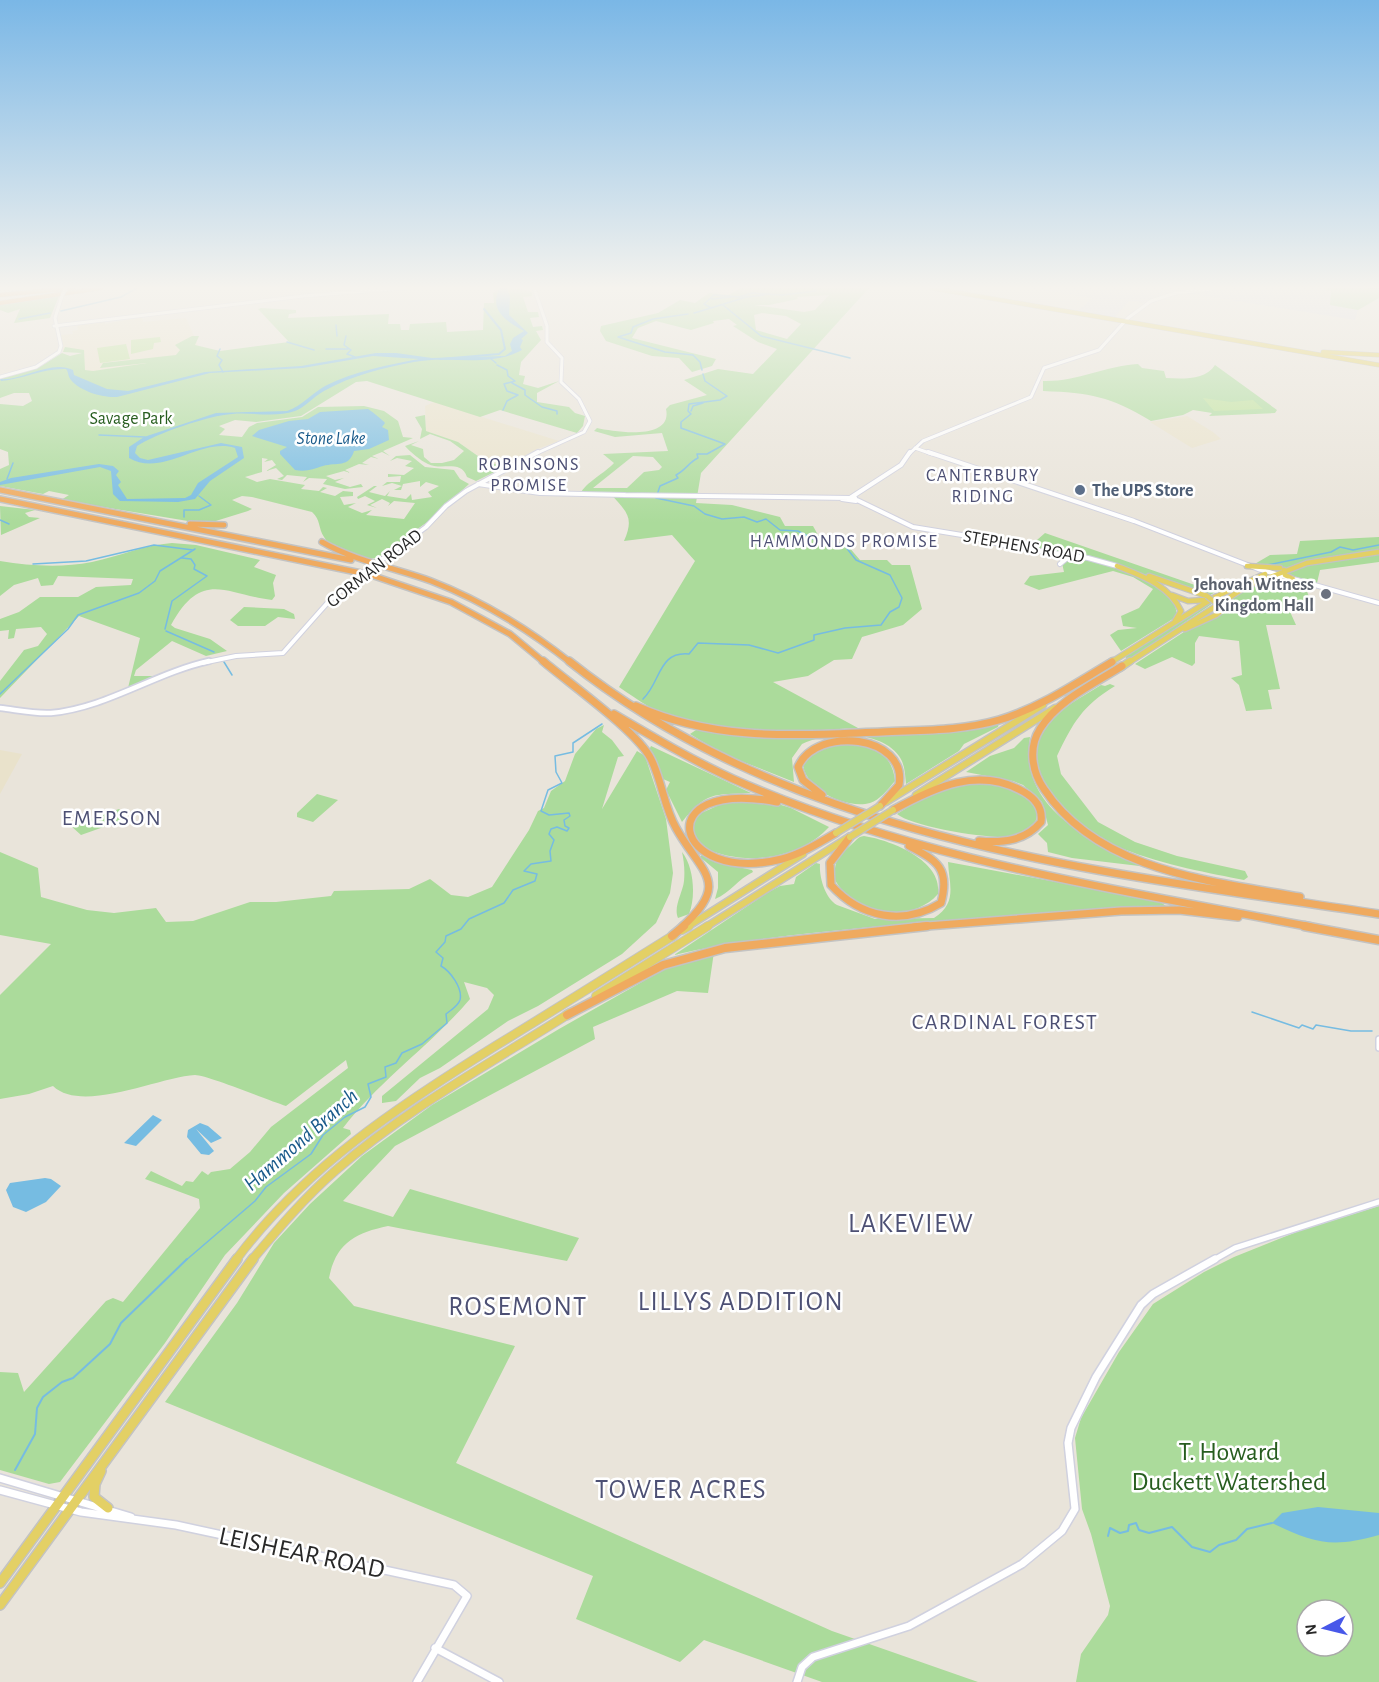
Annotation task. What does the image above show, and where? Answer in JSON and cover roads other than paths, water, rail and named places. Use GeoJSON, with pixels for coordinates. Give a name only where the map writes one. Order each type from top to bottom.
{"type":"FeatureCollection","features":[{"type":"Feature","properties":{"kind":"highway"},"geometry":{"type":"LineString","coordinates":[[1,490],[355,561],[437,584]]}},
{"type":"Feature","properties":{"kind":"highway"},"geometry":{"type":"LineString","coordinates":[[0,499],[279,555],[381,578],[450,602],[516,638],[631,734],[648,753],[659,777],[675,827],[707,876],[709,891],[697,916],[672,936]]}},
{"type":"Feature","properties":{"kind":"highway"},"geometry":{"type":"LineString","coordinates":[[60,512],[99,523]]}},
{"type":"Feature","properties":{"kind":"highway"},"geometry":{"type":"LineString","coordinates":[[113,513],[196,525],[224,525]]}},
{"type":"Feature","properties":{"kind":"highway"},"geometry":{"type":"LineString","coordinates":[[198,542],[279,555]]}},
{"type":"Feature","properties":{"kind":"highway"},"geometry":{"type":"LineString","coordinates":[[322,542],[345,554],[437,584],[506,615],[622,696],[654,715],[696,728],[749,735],[942,729],[981,724],[1024,710],[1112,662]]}},
{"type":"Feature","properties":{"kind":"highway"},"geometry":{"type":"LineString","coordinates":[[562,655],[617,698],[674,733],[749,771],[831,802],[918,830],[1065,863],[1379,914]]}},
{"type":"Feature","properties":{"kind":"highway"},"geometry":{"type":"LineString","coordinates":[[1122,666],[1054,714],[1038,734],[1032,756],[1035,772],[1044,792],[1058,810],[1102,843],[1151,864],[1379,914]]}},
{"type":"Feature","properties":{"kind":"highway"},"geometry":{"type":"LineString","coordinates":[[575,687],[635,728],[681,754],[762,792],[825,816]]}},
{"type":"Feature","properties":{"kind":"highway"},"geometry":{"type":"LineString","coordinates":[[831,802],[802,780],[798,760],[805,751],[815,745],[838,740],[854,741],[882,750],[899,768],[899,785],[880,806]]}},
{"type":"Feature","properties":{"kind":"highway"},"geometry":{"type":"LineString","coordinates":[[893,810],[937,786],[976,780],[1018,788],[1036,802],[1042,812],[1041,822],[1034,830],[1023,837],[1006,841],[977,841],[918,830]]}},
{"type":"Feature","properties":{"kind":"highway"},"geometry":{"type":"LineString","coordinates":[[836,833],[794,855],[756,863],[737,862],[712,855],[695,845],[688,832],[689,822],[702,808],[731,798],[768,800],[896,839],[1020,869],[1375,939]]}},
{"type":"Feature","properties":{"kind":"highway"},"geometry":{"type":"LineString","coordinates":[[849,837],[834,852],[829,865],[831,881],[839,894],[860,909],[882,916],[902,918],[921,914],[934,908],[943,899],[947,887],[940,868],[928,856],[896,839]]}},
{"type":"Feature","properties":{"kind":"highway"},"geometry":{"type":"LineString","coordinates":[[567,1015],[651,970],[700,953],[782,941],[941,924],[1121,911],[1179,910],[1375,939]]}},
{"type":"Feature","properties":{"kind":"main road"},"geometry":{"type":"LineString","coordinates":[[1247,566],[1272,570],[1379,552]]}},
{"type":"Feature","properties":{"kind":"main road"},"geometry":{"type":"LineString","coordinates":[[0,1583],[254,1236],[319,1170],[371,1127],[412,1098],[1215,597],[1260,576],[1317,561]]}},
{"type":"Feature","properties":{"kind":"main road"},"geometry":{"type":"LineString","coordinates":[[1117,566],[1207,596],[1220,606],[1220,612],[1216,615],[1160,642]]}},
{"type":"Feature","properties":{"kind":"main road"},"geometry":{"type":"LineString","coordinates":[[1117,566],[1158,585],[1180,608],[1178,618],[1150,639]]}},
{"type":"Feature","properties":{"kind":"main road"},"geometry":{"type":"LineString","coordinates":[[1247,566],[1260,572],[1260,576]]}},
{"type":"Feature","properties":{"kind":"main road"},"geometry":{"type":"LineString","coordinates":[[0,1605],[250,1261],[316,1189],[360,1150],[404,1117],[1160,642],[1231,594],[1293,566]]}},
{"type":"Feature","properties":{"kind":"main road"},"geometry":{"type":"LineString","coordinates":[[1284,570],[1285,575],[1293,579]]}},
{"type":"Feature","properties":{"kind":"main road"},"geometry":{"type":"LineString","coordinates":[[1140,573],[1157,581],[1172,595],[1183,601],[1198,602],[1215,597]]}},
{"type":"Feature","properties":{"kind":"main road"},"geometry":{"type":"LineString","coordinates":[[108,1508],[97,1500],[94,1491],[109,1455]]}},
{"type":"Feature","properties":{"kind":"street"},"geometry":{"type":"LineString","coordinates":[[0,377],[37,366]]}},
{"type":"Feature","properties":{"kind":"street","name":"GORMAN ROAD"},"geometry":{"type":"LineString","coordinates":[[0,708],[44,713],[61,711],[102,701],[181,669],[262,654],[283,653],[330,600],[354,579],[426,527],[450,502],[478,484],[542,450],[575,437],[586,429],[590,418],[583,404],[561,382],[562,366]]}},
{"type":"Feature","properties":{"kind":"street"},"geometry":{"type":"LineString","coordinates":[[478,484],[540,493],[698,494],[849,499],[901,465],[917,450],[920,443],[1028,398],[1036,392],[1040,372],[1049,366]]}},
{"type":"Feature","properties":{"kind":"street"},"geometry":{"type":"LineString","coordinates":[[917,450],[933,452],[1141,524],[1271,574],[1379,603]]}},
{"type":"Feature","properties":{"kind":"street"},"geometry":{"type":"LineString","coordinates":[[856,500],[858,492]]}},
{"type":"Feature","properties":{"kind":"street","name":"STEPHENS ROAD"},"geometry":{"type":"LineString","coordinates":[[849,499],[856,500],[913,527],[1088,558],[1117,566]]}},
{"type":"Feature","properties":{"kind":"street"},"geometry":{"type":"LineString","coordinates":[[1022,556],[1028,552],[1048,552]]}},
{"type":"Feature","properties":{"kind":"street"},"geometry":{"type":"LineString","coordinates":[[1060,564],[1069,558],[1088,558]]}},
{"type":"Feature","properties":{"kind":"street"},"geometry":{"type":"LineString","coordinates":[[1379,1039],[1379,1048]]}},
{"type":"Feature","properties":{"kind":"street"},"geometry":{"type":"LineString","coordinates":[[797,1682],[802,1667],[813,1658],[836,1648],[886,1635],[909,1626],[1022,1564],[1062,1531],[1075,1509],[1068,1443],[1071,1428],[1096,1377],[1141,1305],[1153,1294],[1235,1248],[1379,1202]]}},
{"type":"Feature","properties":{"kind":"street","name":"LEISHEAR ROAD"},"geometry":{"type":"LineString","coordinates":[[0,1478],[63,1497],[73,1506],[114,1518],[133,1518]]}},
{"type":"Feature","properties":{"kind":"street","name":"LEISHEAR ROAD"},"geometry":{"type":"LineString","coordinates":[[0,1490],[56,1506],[108,1508],[133,1518],[443,1582],[460,1589],[467,1596],[435,1648]]}},
{"type":"Feature","properties":{"kind":"street"},"geometry":{"type":"LineString","coordinates":[[417,1682],[435,1648],[499,1682]]}},
{"type":"Feature","properties":{"kind":"water"},"geometry":{"type":"Polygon","coordinates":[[[312,366],[210,373],[117,397],[98,395],[84,390],[73,382],[66,369],[50,370],[9,380],[1,381],[0,379],[64,367],[73,370],[74,375],[107,389],[128,391],[205,372],[312,366]]]}},
{"type":"Feature","properties":{"kind":"water"},"geometry":{"type":"Polygon","coordinates":[[[395,366],[357,376],[335,385],[295,411],[280,414],[222,415],[169,431],[137,446],[135,453],[140,458],[148,460],[221,443],[242,447],[244,458],[210,481],[195,499],[178,502],[120,501],[113,494],[111,471],[100,467],[0,485],[0,482],[11,478],[99,464],[113,466],[119,471],[116,475],[121,482],[118,485],[127,499],[185,498],[191,495],[198,483],[238,457],[235,448],[222,446],[209,448],[168,461],[142,463],[129,458],[129,447],[144,437],[216,413],[287,411],[336,381],[371,369],[395,366]]]}},
{"type":"Feature","properties":{"kind":"water","name":"Stone Lake"},"geometry":{"type":"Polygon","coordinates":[[[368,409],[385,423],[382,427],[388,430],[389,440],[369,449],[354,451],[349,460],[342,463],[295,470],[280,454],[280,451],[287,447],[252,436],[259,430],[289,421],[308,419],[320,412],[368,409]]]}},
{"type":"Feature","properties":{"kind":"water"},"geometry":{"type":"Polygon","coordinates":[[[153,1115],[162,1120],[136,1146],[124,1143],[153,1115]]]}},
{"type":"Feature","properties":{"kind":"water"},"geometry":{"type":"Polygon","coordinates":[[[200,1123],[208,1126],[222,1138],[211,1143],[196,1129],[214,1151],[209,1155],[201,1154],[187,1137],[188,1130],[200,1123]]]}},
{"type":"Feature","properties":{"kind":"water"},"geometry":{"type":"Polygon","coordinates":[[[45,1178],[61,1186],[46,1202],[26,1212],[13,1207],[6,1190],[10,1183],[45,1178]]]}},
{"type":"Feature","properties":{"kind":"water"},"geometry":{"type":"Polygon","coordinates":[[[1318,1507],[1379,1513],[1379,1535],[1349,1542],[1324,1542],[1300,1536],[1272,1523],[1282,1513],[1318,1507]]]}},
{"type":"Feature","properties":{"kind":"waterway"},"geometry":{"type":"LineString","coordinates":[[220,366],[223,372]]}},
{"type":"Feature","properties":{"kind":"waterway"},"geometry":{"type":"LineString","coordinates":[[500,366],[507,370],[508,376],[515,381],[504,384],[507,391],[518,395],[507,401],[503,410]]}},
{"type":"Feature","properties":{"kind":"waterway","name":"Hammond Branch"},"geometry":{"type":"LineString","coordinates":[[643,699],[666,662],[679,654],[689,654],[698,643],[749,645],[778,653],[814,640],[814,635],[845,628],[881,625],[890,612],[899,607],[902,598],[890,575],[856,560],[845,546],[833,541],[819,542],[798,531],[780,530],[766,519],[757,522],[744,517],[722,519],[705,514],[694,506],[656,498],[660,486],[678,478],[676,475],[698,458],[697,454],[707,454],[725,444],[681,428],[681,422],[691,414],[688,411],[689,404],[720,400],[727,396],[705,381],[703,374]]}},
{"type":"Feature","properties":{"kind":"waterway"},"geometry":{"type":"LineString","coordinates":[[512,383],[525,390],[525,395],[542,407],[557,411],[557,414]]}},
{"type":"Feature","properties":{"kind":"waterway","name":"Hammond Branch"},"geometry":{"type":"LineString","coordinates":[[691,411],[693,406],[703,403]]}},
{"type":"Feature","properties":{"kind":"waterway"},"geometry":{"type":"LineString","coordinates":[[99,435],[145,437]]}},
{"type":"Feature","properties":{"kind":"waterway"},"geometry":{"type":"LineString","coordinates":[[7,479],[13,463]]}},
{"type":"Feature","properties":{"kind":"waterway"},"geometry":{"type":"LineString","coordinates":[[184,517],[184,510],[199,510],[211,505],[199,496]]}},
{"type":"Feature","properties":{"kind":"waterway"},"geometry":{"type":"LineString","coordinates":[[0,520],[9,524]]}},
{"type":"Feature","properties":{"kind":"waterway"},"geometry":{"type":"LineString","coordinates":[[33,564],[86,561],[154,545],[193,550]]}},
{"type":"Feature","properties":{"kind":"waterway"},"geometry":{"type":"LineString","coordinates":[[1267,565],[1331,552],[1340,547],[1353,550],[1379,545]]}},
{"type":"Feature","properties":{"kind":"waterway"},"geometry":{"type":"LineString","coordinates":[[0,694],[68,629],[78,615],[139,593],[155,581],[160,571],[195,549]]}},
{"type":"Feature","properties":{"kind":"waterway"},"geometry":{"type":"LineString","coordinates":[[165,629],[172,601],[207,576],[194,569],[195,565],[191,559],[182,558]]}},
{"type":"Feature","properties":{"kind":"waterway"},"geometry":{"type":"LineString","coordinates":[[166,631],[214,652]]}},
{"type":"Feature","properties":{"kind":"waterway"},"geometry":{"type":"LineString","coordinates":[[224,662],[232,675]]}},
{"type":"Feature","properties":{"kind":"waterway","name":"Hammond Branch"},"geometry":{"type":"LineString","coordinates":[[185,1261],[255,1201],[266,1187],[311,1154],[323,1135],[345,1117],[365,1107],[371,1097],[368,1084],[386,1077],[385,1067],[396,1063],[402,1053],[422,1044],[447,1023],[446,1014],[458,1004],[460,990],[455,980],[441,966],[443,958],[436,952],[445,942],[446,936],[461,929],[469,919],[504,903],[513,890],[535,881],[537,874],[524,871],[531,864],[551,861],[550,851],[554,840],[549,834],[551,829],[557,827],[567,831],[569,828],[565,826],[564,820],[570,816],[569,813],[549,815],[541,811],[548,790],[562,783],[556,772],[555,756],[573,752],[573,743],[602,724]]}},
{"type":"Feature","properties":{"kind":"waterway"},"geometry":{"type":"LineString","coordinates":[[1252,1012],[1299,1028],[1302,1025],[1313,1029],[1316,1025],[1351,1031],[1372,1031]]}},
{"type":"Feature","properties":{"kind":"waterway","name":"Hammond Branch"},"geometry":{"type":"LineString","coordinates":[[15,1470],[35,1434],[37,1408],[43,1397],[62,1382],[73,1378],[110,1344],[121,1323],[187,1259]]}},
{"type":"Feature","properties":{"kind":"waterway"},"geometry":{"type":"LineString","coordinates":[[1108,1536],[1110,1528],[1120,1533],[1128,1531],[1129,1525],[1136,1523],[1139,1530],[1149,1533],[1172,1527],[1192,1547],[1210,1552],[1219,1545],[1236,1540],[1247,1529],[1272,1523]]}},
{"type":"Feature","properties":{"kind":"place","name":"The UPS Store"},"geometry":{"type":"Point","coordinates":[1080,490]}},
{"type":"Feature","properties":{"kind":"place","name":"Jehovah Witness Kingdom Hall"},"geometry":{"type":"Point","coordinates":[1326,594]}},
{"type":"Feature","properties":{"kind":"district","name":"ROBINSONS PROMISE"},"geometry":{"type":"Point","coordinates":[529,474]}},
{"type":"Feature","properties":{"kind":"district","name":"CANTERBURY RIDING"},"geometry":{"type":"Point","coordinates":[983,485]}},
{"type":"Feature","properties":{"kind":"district","name":"HAMMONDS PROMISE"},"geometry":{"type":"Point","coordinates":[844,541]}},
{"type":"Feature","properties":{"kind":"district","name":"EMERSON"},"geometry":{"type":"Point","coordinates":[112,817]}},
{"type":"Feature","properties":{"kind":"district","name":"CARDINAL FOREST"},"geometry":{"type":"Point","coordinates":[1005,1021]}},
{"type":"Feature","properties":{"kind":"district","name":"LAKEVIEW"},"geometry":{"type":"Point","coordinates":[911,1223]}},
{"type":"Feature","properties":{"kind":"district","name":"LILLYS ADDITION"},"geometry":{"type":"Point","coordinates":[741,1301]}},
{"type":"Feature","properties":{"kind":"district","name":"ROSEMONT"},"geometry":{"type":"Point","coordinates":[518,1306]}},
{"type":"Feature","properties":{"kind":"district","name":"TOWER ACRES"},"geometry":{"type":"Point","coordinates":[681,1489]}},
{"type":"Feature","properties":{"kind":"park label","name":"Savage Park"},"geometry":{"type":"Point","coordinates":[131,418]}},
{"type":"Feature","properties":{"kind":"park label","name":"T. Howard Duckett Watershed"},"geometry":{"type":"Point","coordinates":[1229,1466]}}]}
